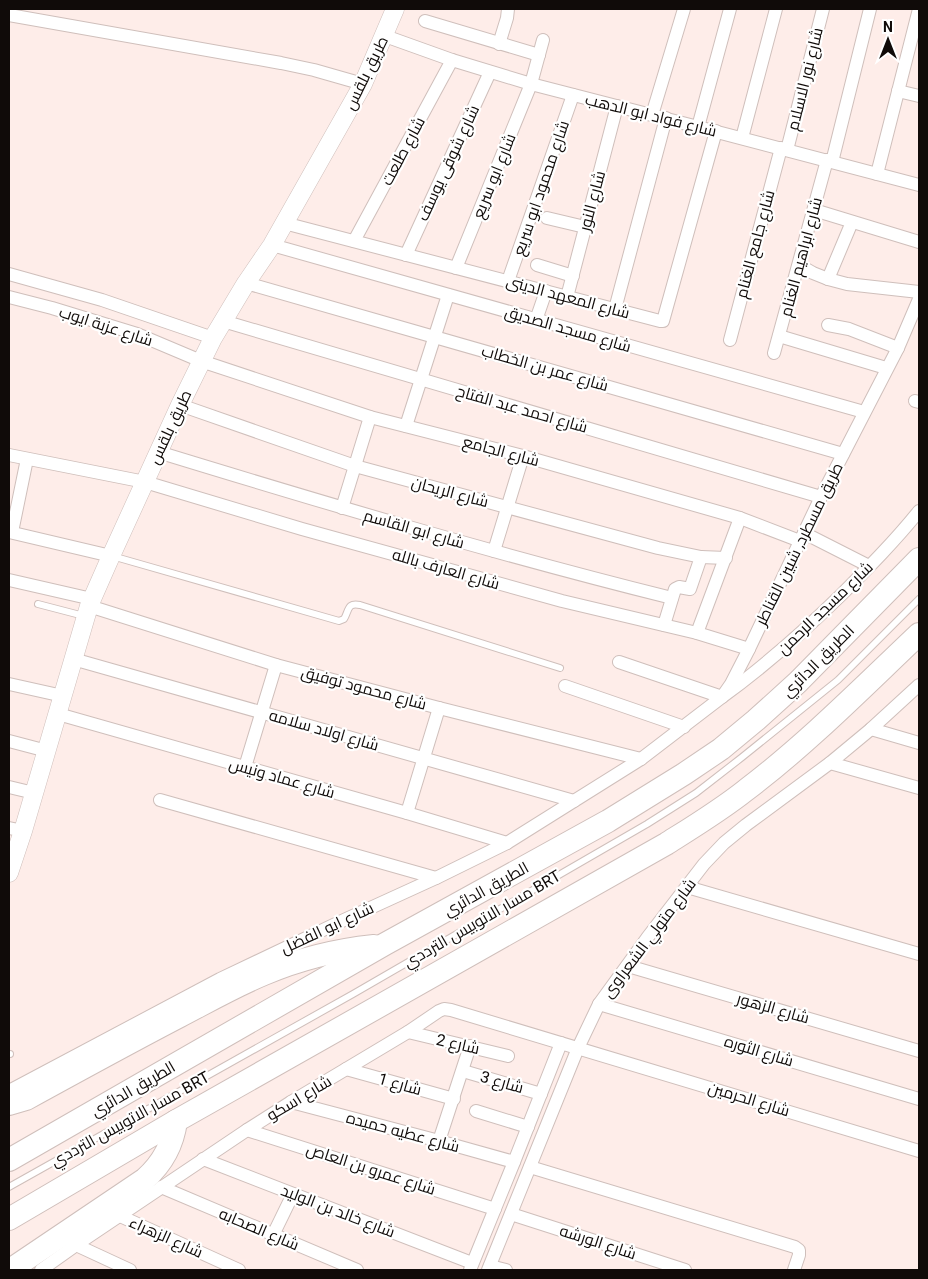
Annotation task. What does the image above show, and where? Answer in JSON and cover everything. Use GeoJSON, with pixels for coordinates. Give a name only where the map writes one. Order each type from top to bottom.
{"type":"FeatureCollection","features":[{"type":"Feature","properties":{"kind":"highway","name":"الطريق الدائري"},"geometry":{"type":"LineString","coordinates":[[16,1156],[385,944],[608,821],[684,774],[721,749],[798,682],[919,559]]}},
{"type":"Feature","properties":{"kind":"highway"},"geometry":{"type":"LineString","coordinates":[[9,1219],[176,1121],[666,844],[707,818],[783,760],[919,634]]}},
{"type":"Feature","properties":{"kind":"highway"},"geometry":{"type":"LineString","coordinates":[[9,1104],[26,1099],[130,1042],[264,974],[324,954],[385,944]]}},
{"type":"Feature","properties":{"kind":"highway"},"geometry":{"type":"LineString","coordinates":[[10,1270],[145,1179],[165,1156],[172,1139],[176,1121]]}},
{"type":"Feature","properties":{"kind":"main road","name":"طريق بلقس"},"geometry":{"type":"LineString","coordinates":[[9,873],[16,830],[34,793],[89,607],[111,556],[201,361],[246,283],[272,245],[363,84],[395,9]]}},
{"type":"Feature","properties":{"kind":"street"},"geometry":{"type":"LineString","coordinates":[[499,44],[508,9]]}},
{"type":"Feature","properties":{"kind":"street"},"geometry":{"type":"LineString","coordinates":[[652,115],[684,9]]}},
{"type":"Feature","properties":{"kind":"street"},"geometry":{"type":"LineString","coordinates":[[698,127],[730,9]]}},
{"type":"Feature","properties":{"kind":"street"},"geometry":{"type":"LineString","coordinates":[[742,138],[776,9]]}},
{"type":"Feature","properties":{"kind":"street","name":"شارع نور الاسلام"},"geometry":{"type":"LineString","coordinates":[[784,149],[823,9]]}},
{"type":"Feature","properties":{"kind":"street","name":"شارع ابراهيم الغنام"},"geometry":{"type":"LineString","coordinates":[[774,353],[870,9]]}},
{"type":"Feature","properties":{"kind":"street"},"geometry":{"type":"LineString","coordinates":[[877,174],[898,91],[914,49],[919,9]]}},
{"type":"Feature","properties":{"kind":"street"},"geometry":{"type":"LineString","coordinates":[[9,15],[273,61],[363,84]]}},
{"type":"Feature","properties":{"kind":"street"},"geometry":{"type":"LineString","coordinates":[[425,21],[539,55]]}},
{"type":"Feature","properties":{"kind":"street","name":"شارع فواد ابو الدهب"},"geometry":{"type":"LineString","coordinates":[[385,36],[452,60],[532,84],[919,185]]}},
{"type":"Feature","properties":{"kind":"street","name":"شارع ابو سريع"},"geometry":{"type":"LineString","coordinates":[[456,268],[532,84],[543,40]]}},
{"type":"Feature","properties":{"kind":"street","name":"شارع طلعت"},"geometry":{"type":"LineString","coordinates":[[354,241],[452,60]]}},
{"type":"Feature","properties":{"kind":"street","name":"شارع شوقى يوسف"},"geometry":{"type":"LineString","coordinates":[[406,255],[490,72]]}},
{"type":"Feature","properties":{"kind":"street"},"geometry":{"type":"LineString","coordinates":[[898,91],[919,96]]}},
{"type":"Feature","properties":{"kind":"street","name":"شارع محمود ابو سريع"},"geometry":{"type":"LineString","coordinates":[[508,282],[573,95]]}},
{"type":"Feature","properties":{"kind":"street","name":"شارع النور"},"geometry":{"type":"LineString","coordinates":[[567,297],[617,106]]}},
{"type":"Feature","properties":{"kind":"street"},"geometry":{"type":"LineString","coordinates":[[615,309],[666,118]]}},
{"type":"Feature","properties":{"kind":"street","name":"شارع المعهد الدينى"},"geometry":{"type":"LineString","coordinates":[[284,223],[663,321],[716,131]]}},
{"type":"Feature","properties":{"kind":"street","name":"شارع جامع الغنام"},"geometry":{"type":"LineString","coordinates":[[730,340],[784,149]]}},
{"type":"Feature","properties":{"kind":"street"},"geometry":{"type":"LineString","coordinates":[[814,210],[919,242]]}},
{"type":"Feature","properties":{"kind":"street"},"geometry":{"type":"LineString","coordinates":[[547,218],[585,227]]}},
{"type":"Feature","properties":{"kind":"street"},"geometry":{"type":"LineString","coordinates":[[828,279],[852,222]]}},
{"type":"Feature","properties":{"kind":"street","name":"شارع مسجد الصديق"},"geometry":{"type":"LineString","coordinates":[[272,245],[864,412]]}},
{"type":"Feature","properties":{"kind":"street"},"geometry":{"type":"LineString","coordinates":[[537,265],[573,276]]}},
{"type":"Feature","properties":{"kind":"street"},"geometry":{"type":"LineString","coordinates":[[799,265],[828,279],[847,284],[919,292]]}},
{"type":"Feature","properties":{"kind":"street"},"geometry":{"type":"LineString","coordinates":[[9,274],[102,300],[213,338]]}},
{"type":"Feature","properties":{"kind":"street","name":"شارع عمر بن الخطاب"},"geometry":{"type":"LineString","coordinates":[[246,283],[843,454]]}},
{"type":"Feature","properties":{"kind":"street"},"geometry":{"type":"LineString","coordinates":[[536,320],[546,291]]}},
{"type":"Feature","properties":{"kind":"street"},"geometry":{"type":"LineString","coordinates":[[406,426],[448,295]]}},
{"type":"Feature","properties":{"kind":"street","name":"شارع عزبة ايوب"},"geometry":{"type":"LineString","coordinates":[[9,297],[137,334],[201,361]]}},
{"type":"Feature","properties":{"kind":"street","name":"طريق مسطرد, شبين القناطر"},"geometry":{"type":"LineString","coordinates":[[642,759],[722,697],[731,684],[821,496],[898,348],[919,299]]}},
{"type":"Feature","properties":{"kind":"street","name":"شارع احمد عبد الفتاح"},"geometry":{"type":"LineString","coordinates":[[223,321],[821,496]]}},
{"type":"Feature","properties":{"kind":"street"},"geometry":{"type":"LineString","coordinates":[[828,325],[849,329],[898,348]]}},
{"type":"Feature","properties":{"kind":"street"},"geometry":{"type":"LineString","coordinates":[[779,336],[886,368]]}},
{"type":"Feature","properties":{"kind":"street","name":"شارع الجامع"},"geometry":{"type":"LineString","coordinates":[[201,361],[370,417],[523,456],[802,537],[869,566]]}},
{"type":"Feature","properties":{"kind":"street","name":"شارع الريحان"},"geometry":{"type":"LineString","coordinates":[[180,405],[355,466],[658,548],[701,557],[726,558]]}},
{"type":"Feature","properties":{"kind":"street"},"geometry":{"type":"LineString","coordinates":[[342,508],[370,417]]}},
{"type":"Feature","properties":{"kind":"street","name":"شارع ابو القاسم"},"geometry":{"type":"LineString","coordinates":[[158,452],[342,508],[575,574],[672,598]]}},
{"type":"Feature","properties":{"kind":"street","name":"شارع العارف بالله"},"geometry":{"type":"LineString","coordinates":[[9,456],[145,482],[302,529],[562,601],[697,633],[749,649]]}},
{"type":"Feature","properties":{"kind":"street"},"geometry":{"type":"LineString","coordinates":[[494,551],[523,456]]}},
{"type":"Feature","properties":{"kind":"street"},"geometry":{"type":"LineString","coordinates":[[27,459],[10,532],[111,556]]}},
{"type":"Feature","properties":{"kind":"street","name":"شارع مسجد الرحمن"},"geometry":{"type":"LineString","coordinates":[[722,697],[786,647],[869,566],[919,511]]}},
{"type":"Feature","properties":{"kind":"street"},"geometry":{"type":"LineString","coordinates":[[697,633],[740,518]]}},
{"type":"Feature","properties":{"kind":"street"},"geometry":{"type":"LineString","coordinates":[[664,625],[676,587],[690,589],[701,557]]}},
{"type":"Feature","properties":{"kind":"street"},"geometry":{"type":"LineString","coordinates":[[9,580],[89,607]]}},
{"type":"Feature","properties":{"kind":"street","name":"شارع محمود توفيق"},"geometry":{"type":"LineString","coordinates":[[89,607],[276,664],[439,708],[642,759]]}},
{"type":"Feature","properties":{"kind":"street","name":"شارع اولاد سلامه"},"geometry":{"type":"LineString","coordinates":[[73,659],[574,801]]}},
{"type":"Feature","properties":{"kind":"street"},"geometry":{"type":"LineString","coordinates":[[619,662],[722,697]]}},
{"type":"Feature","properties":{"kind":"street"},"geometry":{"type":"LineString","coordinates":[[245,767],[276,664]]}},
{"type":"Feature","properties":{"kind":"street"},"geometry":{"type":"LineString","coordinates":[[9,684],[63,696]]}},
{"type":"Feature","properties":{"kind":"street","name":"شارع متولي الشعراوى"},"geometry":{"type":"LineString","coordinates":[[489,1268],[578,1048],[600,1004],[647,938],[704,864],[724,843],[830,763],[914,696],[919,685]]}},
{"type":"Feature","properties":{"kind":"street"},"geometry":{"type":"LineString","coordinates":[[565,686],[684,726]]}},
{"type":"Feature","properties":{"kind":"street"},"geometry":{"type":"LineString","coordinates":[[407,813],[439,708]]}},
{"type":"Feature","properties":{"kind":"street","name":"شارع عماد ونيس"},"geometry":{"type":"LineString","coordinates":[[58,714],[507,843]]}},
{"type":"Feature","properties":{"kind":"street"},"geometry":{"type":"LineString","coordinates":[[871,729],[919,743]]}},
{"type":"Feature","properties":{"kind":"street"},"geometry":{"type":"LineString","coordinates":[[9,741],[47,751]]}},
{"type":"Feature","properties":{"kind":"street","name":"شارع ابو الفضل"},"geometry":{"type":"LineString","coordinates":[[9,1091],[220,979],[507,843],[642,759]]}},
{"type":"Feature","properties":{"kind":"street"},"geometry":{"type":"LineString","coordinates":[[830,763],[919,788]]}},
{"type":"Feature","properties":{"kind":"street"},"geometry":{"type":"LineString","coordinates":[[9,786],[34,793]]}},
{"type":"Feature","properties":{"kind":"street"},"geometry":{"type":"LineString","coordinates":[[160,800],[436,878]]}},
{"type":"Feature","properties":{"kind":"street"},"geometry":{"type":"LineString","coordinates":[[687,888],[919,954]]}},
{"type":"Feature","properties":{"kind":"street","name":"شارع الزهور"},"geometry":{"type":"LineString","coordinates":[[628,966],[919,1052]]}},
{"type":"Feature","properties":{"kind":"street","name":"شارع الثوره"},"geometry":{"type":"LineString","coordinates":[[600,1004],[919,1099]]}},
{"type":"Feature","properties":{"kind":"street","name":"شارع اسكو"},"geometry":{"type":"LineString","coordinates":[[41,1270],[247,1130],[408,1032],[439,1011],[444,1009],[451,1010],[578,1048]]}},
{"type":"Feature","properties":{"kind":"street","name":"شارع 2"},"geometry":{"type":"LineString","coordinates":[[408,1032],[508,1056]]}},
{"type":"Feature","properties":{"kind":"street"},"geometry":{"type":"LineString","coordinates":[[471,1267],[496,1209],[560,1043]]}},
{"type":"Feature","properties":{"kind":"street"},"geometry":{"type":"LineString","coordinates":[[439,1141],[470,1046]]}},
{"type":"Feature","properties":{"kind":"street","name":"شارع الحرمين"},"geometry":{"type":"LineString","coordinates":[[578,1048],[919,1151]]}},
{"type":"Feature","properties":{"kind":"street","name":"شارع 1"},"geometry":{"type":"LineString","coordinates":[[346,1069],[454,1099]]}},
{"type":"Feature","properties":{"kind":"street","name":"شارع 3"},"geometry":{"type":"LineString","coordinates":[[463,1071],[541,1094]]}},
{"type":"Feature","properties":{"kind":"street","name":"شارع عطيه حميده"},"geometry":{"type":"LineString","coordinates":[[291,1102],[514,1162]]}},
{"type":"Feature","properties":{"kind":"street"},"geometry":{"type":"LineString","coordinates":[[476,1111],[528,1127]]}},
{"type":"Feature","properties":{"kind":"street","name":"شارع عمرو بن العاص"},"geometry":{"type":"LineString","coordinates":[[247,1130],[496,1209]]}},
{"type":"Feature","properties":{"kind":"street","name":"شارع خالد بن الوليد"},"geometry":{"type":"LineString","coordinates":[[203,1159],[471,1267]]}},
{"type":"Feature","properties":{"kind":"street"},"geometry":{"type":"LineString","coordinates":[[530,1167],[795,1247],[799,1250],[799,1255],[794,1270]]}},
{"type":"Feature","properties":{"kind":"street","name":"شارع الصحابه"},"geometry":{"type":"LineString","coordinates":[[161,1187],[358,1270]]}},
{"type":"Feature","properties":{"kind":"street"},"geometry":{"type":"LineString","coordinates":[[273,1235],[293,1194]]}},
{"type":"Feature","properties":{"kind":"street","name":"شارع الورشه"},"geometry":{"type":"LineString","coordinates":[[511,1214],[685,1270]]}},
{"type":"Feature","properties":{"kind":"street","name":"شارع الزهراء"},"geometry":{"type":"LineString","coordinates":[[120,1216],[239,1270]]}},
{"type":"Feature","properties":{"kind":"street"},"geometry":{"type":"LineString","coordinates":[[76,1245],[130,1270]]}},
{"type":"Feature","properties":{"kind":"street"},"geometry":{"type":"LineString","coordinates":[[489,1268],[506,1270]]}},
{"type":"Feature","properties":{"kind":"lane"},"geometry":{"type":"LineString","coordinates":[[111,556],[336,621],[344,619],[351,606],[357,604],[560,668]]}},
{"type":"Feature","properties":{"kind":"lane","name":"مسار الاتوبيس الترددي BRT"},"geometry":{"type":"LineString","coordinates":[[9,1187],[362,989],[647,824],[696,793],[838,680],[919,599]]}},
{"type":"Feature","properties":{"kind":"lane"},"geometry":{"type":"LineString","coordinates":[[38,604],[89,607]]}}]}
